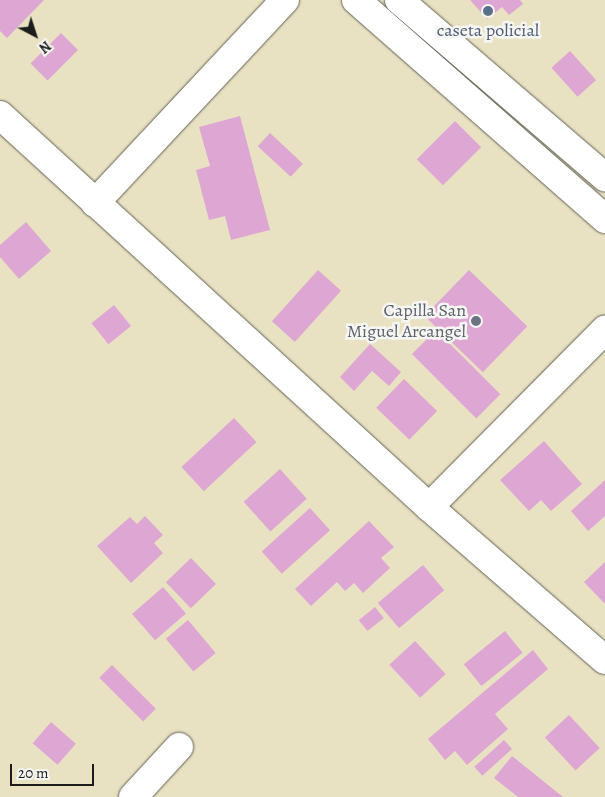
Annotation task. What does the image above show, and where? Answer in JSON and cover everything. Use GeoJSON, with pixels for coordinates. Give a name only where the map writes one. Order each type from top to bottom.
{"type":"FeatureCollection","features":[{"type":"Feature","properties":{"kind":"street"},"geometry":{"type":"LineString","coordinates":[[95,204],[285,0]]}},
{"type":"Feature","properties":{"kind":"street"},"geometry":{"type":"LineString","coordinates":[[356,0],[605,219]]}},
{"type":"Feature","properties":{"kind":"street"},"geometry":{"type":"LineString","coordinates":[[399,0],[605,177]]}},
{"type":"Feature","properties":{"kind":"street"},"geometry":{"type":"LineString","coordinates":[[0,115],[95,204],[429,507],[605,660]]}},
{"type":"Feature","properties":{"kind":"street"},"geometry":{"type":"LineString","coordinates":[[429,507],[605,330]]}},
{"type":"Feature","properties":{"kind":"street"},"geometry":{"type":"LineString","coordinates":[[133,797],[178,747]]}},
{"type":"Feature","properties":{"kind":"building"},"geometry":{"type":"Polygon","coordinates":[[[0,0],[44,0],[7,38],[0,31],[0,0]]]}},
{"type":"Feature","properties":{"kind":"building","name":"caseta policial"},"geometry":{"type":"Polygon","coordinates":[[[470,0],[520,0],[523,4],[509,15],[502,7],[487,19],[470,0]]]}},
{"type":"Feature","properties":{"kind":"building"},"geometry":{"type":"Polygon","coordinates":[[[61,33],[78,50],[48,80],[31,63],[61,33]]]}},
{"type":"Feature","properties":{"kind":"building"},"geometry":{"type":"Polygon","coordinates":[[[570,51],[596,80],[578,97],[551,68],[570,51]]]}},
{"type":"Feature","properties":{"kind":"building"},"geometry":{"type":"Polygon","coordinates":[[[240,116],[270,230],[231,240],[225,216],[209,220],[196,170],[210,166],[199,127],[240,116]]]}},
{"type":"Feature","properties":{"kind":"building"},"geometry":{"type":"Polygon","coordinates":[[[455,121],[481,147],[443,185],[417,159],[455,121]]]}},
{"type":"Feature","properties":{"kind":"building"},"geometry":{"type":"Polygon","coordinates":[[[270,133],[303,164],[291,177],[258,146],[270,133]]]}},
{"type":"Feature","properties":{"kind":"building"},"geometry":{"type":"Polygon","coordinates":[[[26,222],[51,251],[19,279],[0,257],[0,245],[26,222]]]}},
{"type":"Feature","properties":{"kind":"building"},"geometry":{"type":"Polygon","coordinates":[[[318,270],[341,291],[295,342],[272,321],[318,270]]]}},
{"type":"Feature","properties":{"kind":"building","name":"Capilla San Miguel Arcangel"},"geometry":{"type":"Polygon","coordinates":[[[469,270],[527,326],[483,372],[425,316],[469,270]]]}},
{"type":"Feature","properties":{"kind":"building"},"geometry":{"type":"Polygon","coordinates":[[[114,305],[131,326],[108,344],[91,323],[114,305]]]}},
{"type":"Feature","properties":{"kind":"building"},"geometry":{"type":"Polygon","coordinates":[[[436,330],[500,394],[476,418],[412,354],[436,330]]]}},
{"type":"Feature","properties":{"kind":"building"},"geometry":{"type":"Polygon","coordinates":[[[370,344],[401,372],[389,386],[372,371],[354,391],[340,377],[370,344]]]}},
{"type":"Feature","properties":{"kind":"building"},"geometry":{"type":"Polygon","coordinates":[[[404,379],[437,411],[409,440],[376,408],[404,379]]]}},
{"type":"Feature","properties":{"kind":"building"},"geometry":{"type":"Polygon","coordinates":[[[234,418],[257,442],[204,491],[181,467],[234,418]]]}},
{"type":"Feature","properties":{"kind":"building"},"geometry":{"type":"Polygon","coordinates":[[[544,441],[582,484],[551,511],[541,500],[529,511],[500,480],[544,441]]]}},
{"type":"Feature","properties":{"kind":"building"},"geometry":{"type":"Polygon","coordinates":[[[280,469],[307,499],[270,532],[244,502],[280,469]]]}},
{"type":"Feature","properties":{"kind":"building"},"geometry":{"type":"Polygon","coordinates":[[[605,480],[605,516],[588,531],[571,511],[605,480]]]}},
{"type":"Feature","properties":{"kind":"building"},"geometry":{"type":"Polygon","coordinates":[[[310,508],[330,530],[282,574],[262,551],[310,508]]]}},
{"type":"Feature","properties":{"kind":"building"},"geometry":{"type":"Polygon","coordinates":[[[145,516],[163,535],[154,543],[163,553],[131,583],[97,546],[130,517],[137,524],[145,516]]]}},
{"type":"Feature","properties":{"kind":"building"},"geometry":{"type":"Polygon","coordinates":[[[369,521],[394,547],[381,558],[390,568],[363,593],[354,583],[345,591],[337,582],[311,606],[295,589],[369,521]]]}},
{"type":"Feature","properties":{"kind":"building"},"geometry":{"type":"Polygon","coordinates":[[[191,558],[216,584],[191,608],[166,582],[191,558]]]}},
{"type":"Feature","properties":{"kind":"building"},"geometry":{"type":"Polygon","coordinates":[[[605,562],[605,604],[584,582],[605,562]]]}},
{"type":"Feature","properties":{"kind":"building"},"geometry":{"type":"Polygon","coordinates":[[[423,565],[444,590],[399,628],[378,603],[423,565]]]}},
{"type":"Feature","properties":{"kind":"building"},"geometry":{"type":"Polygon","coordinates":[[[163,587],[186,613],[155,640],[132,614],[163,587]]]}},
{"type":"Feature","properties":{"kind":"building"},"geometry":{"type":"Polygon","coordinates":[[[375,607],[384,618],[367,631],[359,620],[375,607]]]}},
{"type":"Feature","properties":{"kind":"building"},"geometry":{"type":"Polygon","coordinates":[[[188,620],[216,653],[193,672],[166,639],[188,620]]]}},
{"type":"Feature","properties":{"kind":"building"},"geometry":{"type":"Polygon","coordinates":[[[505,631],[523,653],[481,686],[464,664],[505,631]]]}},
{"type":"Feature","properties":{"kind":"building"},"geometry":{"type":"Polygon","coordinates":[[[415,641],[446,674],[420,698],[389,665],[415,641]]]}},
{"type":"Feature","properties":{"kind":"building"},"geometry":{"type":"Polygon","coordinates":[[[533,650],[548,669],[495,714],[508,729],[467,765],[455,751],[445,760],[428,739],[533,650]]]}},
{"type":"Feature","properties":{"kind":"building"},"geometry":{"type":"Polygon","coordinates":[[[112,665],[156,709],[143,722],[99,678],[112,665]]]}},
{"type":"Feature","properties":{"kind":"building"},"geometry":{"type":"Polygon","coordinates":[[[569,715],[600,748],[576,770],[545,738],[569,715]]]}},
{"type":"Feature","properties":{"kind":"building"},"geometry":{"type":"Polygon","coordinates":[[[51,722],[76,744],[58,765],[33,743],[51,722]]]}},
{"type":"Feature","properties":{"kind":"building"},"geometry":{"type":"Polygon","coordinates":[[[504,740],[512,749],[482,776],[474,767],[504,740]]]}},
{"type":"Feature","properties":{"kind":"building"},"geometry":{"type":"Polygon","coordinates":[[[512,756],[563,797],[518,797],[494,778],[512,756]]]}},
{"type":"Feature","properties":{"kind":"place","name":"caseta policial"},"geometry":{"type":"Point","coordinates":[488,11]}},
{"type":"Feature","properties":{"kind":"place","name":"Capilla San Miguel Arcangel"},"geometry":{"type":"Point","coordinates":[476,321]}}]}
